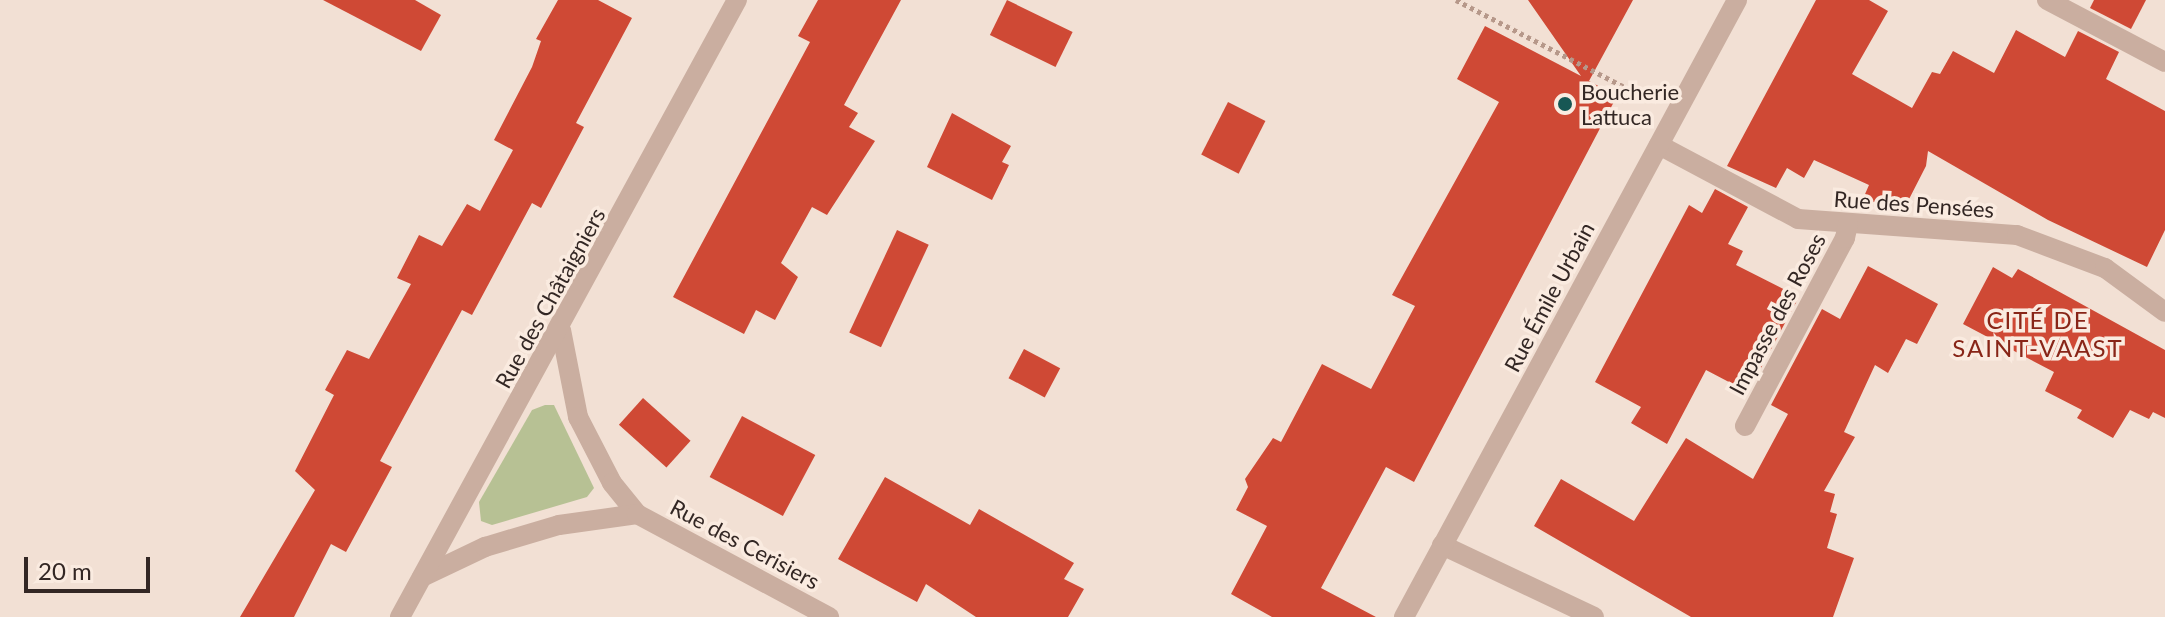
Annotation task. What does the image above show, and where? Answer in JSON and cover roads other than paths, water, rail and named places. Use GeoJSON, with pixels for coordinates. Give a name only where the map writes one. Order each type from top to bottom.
{"type":"FeatureCollection","features":[{"type":"Feature","properties":{"kind":"street","name":"Rue des Châtaigniers"},"geometry":{"type":"LineString","coordinates":[[400,617],[561,330],[737,0]]}},
{"type":"Feature","properties":{"kind":"street","name":"Rue Émile Urbain"},"geometry":{"type":"LineString","coordinates":[[1404,617],[1737,0]]}},
{"type":"Feature","properties":{"kind":"street"},"geometry":{"type":"LineString","coordinates":[[2047,0],[2165,62]]}},
{"type":"Feature","properties":{"kind":"street","name":"Rue des Pensées"},"geometry":{"type":"LineString","coordinates":[[1659,145],[1798,219],[2017,235],[2105,268],[2165,312]]}},
{"type":"Feature","properties":{"kind":"street","name":"Impasse des Roses"},"geometry":{"type":"LineString","coordinates":[[1745,426],[1845,238],[1848,224]]}},
{"type":"Feature","properties":{"kind":"street","name":"Rue des Cerisiers"},"geometry":{"type":"LineString","coordinates":[[561,330],[578,417],[612,483],[637,514],[829,617]]}},
{"type":"Feature","properties":{"kind":"street","name":"Rue des Cerisiers"},"geometry":{"type":"LineString","coordinates":[[422,577],[500,542],[559,525],[637,514]]}},
{"type":"Feature","properties":{"kind":"street"},"geometry":{"type":"LineString","coordinates":[[1442,545],[1594,617]]}},
{"type":"Feature","properties":{"kind":"place","name":"Boucherie Lattuca"},"geometry":{"type":"Point","coordinates":[1565,104]}},
{"type":"Feature","properties":{"kind":"district","name":"CITÉ DE SAINT-VAAST"},"geometry":{"type":"Point","coordinates":[2038,334]}}]}
